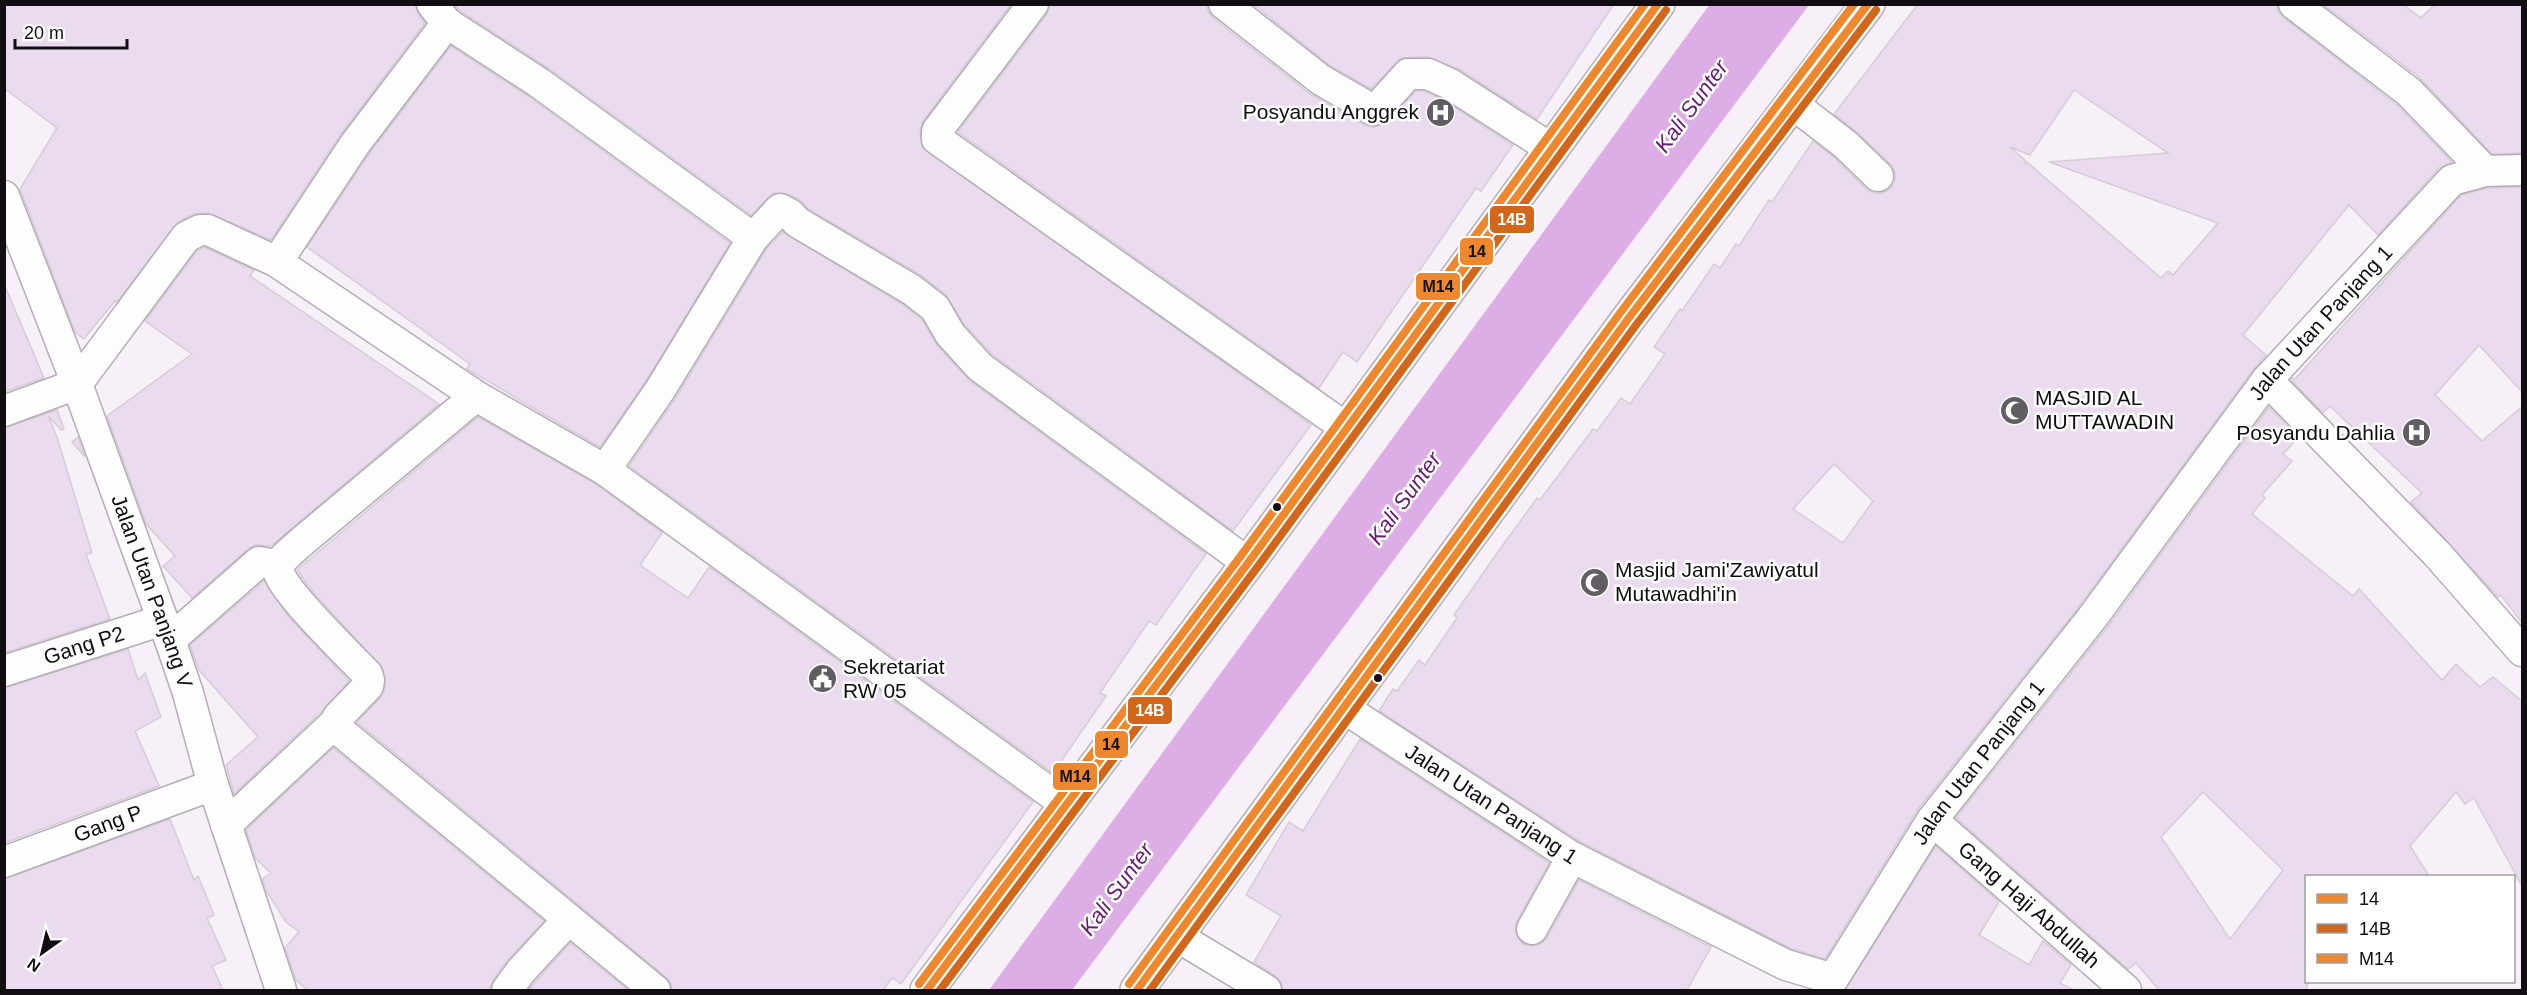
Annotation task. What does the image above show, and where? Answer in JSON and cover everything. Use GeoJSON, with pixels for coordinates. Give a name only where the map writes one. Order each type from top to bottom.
{"type":"FeatureCollection","features":[{"type":"Feature","properties":{"kind":"main road"},"geometry":{"type":"LineString","coordinates":[[927,990],[1248,563],[1658,4]]}},
{"type":"Feature","properties":{"kind":"main road"},"geometry":{"type":"LineString","coordinates":[[1137,990],[1628,319],[1868,4]]}},
{"type":"Feature","properties":{"kind":"street"},"geometry":{"type":"LineString","coordinates":[[1033,4],[937,131],[937,139],[1346,428]]}},
{"type":"Feature","properties":{"kind":"street"},"geometry":{"type":"LineString","coordinates":[[1224,4],[1321,80],[1373,110],[1408,74],[1428,74],[1450,84],[1553,150]]}},
{"type":"Feature","properties":{"kind":"street"},"geometry":{"type":"LineString","coordinates":[[2294,4],[2409,92],[2485,171]]}},
{"type":"Feature","properties":{"kind":"street"},"geometry":{"type":"LineString","coordinates":[[277,262],[439,14],[538,82],[753,238]]}},
{"type":"Feature","properties":{"kind":"street"},"geometry":{"type":"LineString","coordinates":[[1792,104],[1846,145],[1878,176]]}},
{"type":"Feature","properties":{"kind":"street","name":"Jalan Utan Panjang 1"},"geometry":{"type":"LineString","coordinates":[[1344,708],[1572,857],[1786,965],[1802,982],[1833,980],[1932,820],[2092,618],[2267,380],[2452,180],[2485,171],[2521,172]]}},
{"type":"Feature","properties":{"kind":"street","name":"Jalan Utan Panjang V"},"geometry":{"type":"LineString","coordinates":[[4,196],[77,384],[188,693],[213,784],[280,990]]}},
{"type":"Feature","properties":{"kind":"street"},"geometry":{"type":"LineString","coordinates":[[605,470],[660,390],[753,238],[780,209],[791,215],[796,222],[912,290],[935,308],[950,334],[980,367],[1248,563]]}},
{"type":"Feature","properties":{"kind":"street"},"geometry":{"type":"LineString","coordinates":[[4,411],[77,384],[186,237],[200,230],[208,230],[277,262],[476,396],[605,470],[1067,805]]}},
{"type":"Feature","properties":{"kind":"street"},"geometry":{"type":"LineString","coordinates":[[2267,380],[2437,554],[2523,651]]}},
{"type":"Feature","properties":{"kind":"street"},"geometry":{"type":"LineString","coordinates":[[226,825],[336,722],[368,686],[367,674],[311,616],[282,580],[277,571],[278,565],[299,544],[476,396]]}},
{"type":"Feature","properties":{"kind":"street"},"geometry":{"type":"LineString","coordinates":[[166,630],[259,562],[278,565]]}},
{"type":"Feature","properties":{"kind":"street","name":"Gang P2"},"geometry":{"type":"LineString","coordinates":[[4,671],[166,630]]}},
{"type":"Feature","properties":{"kind":"street"},"geometry":{"type":"LineString","coordinates":[[336,722],[340,731],[655,990]]}},
{"type":"Feature","properties":{"kind":"street","name":"Gang P"},"geometry":{"type":"LineString","coordinates":[[4,862],[213,784]]}},
{"type":"Feature","properties":{"kind":"street","name":"Gang Haji Abdullah"},"geometry":{"type":"LineString","coordinates":[[1932,820],[2126,990]]}},
{"type":"Feature","properties":{"kind":"street"},"geometry":{"type":"LineString","coordinates":[[1532,929],[1572,857]]}},
{"type":"Feature","properties":{"kind":"street"},"geometry":{"type":"LineString","coordinates":[[507,990],[521,971],[568,920]]}},
{"type":"Feature","properties":{"kind":"street"},"geometry":{"type":"LineString","coordinates":[[1178,937],[1266,990]]}},
{"type":"Feature","properties":{"kind":"water","name":"Kali Sunter"},"geometry":{"type":"Polygon","coordinates":[[[1710,4],[1809,5],[1072,990],[989,990],[1710,4]]]}},
{"type":"Feature","properties":{"kind":"building"},"geometry":{"type":"Polygon","coordinates":[[[4,4],[415,4],[418,14],[425,23],[341,134],[271,240],[208,213],[193,214],[178,222],[117,302],[115,301],[84,339],[75,332],[20,189],[57,128],[4,88],[4,4]]]}},
{"type":"Feature","properties":{"kind":"building"},"geometry":{"type":"Polygon","coordinates":[[[454,4],[1011,4],[923,121],[920,131],[922,147],[1311,425],[1233,531],[992,354],[964,324],[946,295],[921,275],[808,209],[800,200],[788,194],[773,193],[751,215],[548,68],[459,10],[454,4]]]}},
{"type":"Feature","properties":{"kind":"building"},"geometry":{"type":"Polygon","coordinates":[[[1050,4],[1207,4],[1208,11],[1213,18],[1310,94],[1364,125],[1374,127],[1383,124],[1416,91],[1424,91],[1442,99],[1513,145],[1481,191],[1476,188],[1357,362],[1343,352],[1319,388],[958,132],[1047,14],[1050,4]]]}},
{"type":"Feature","properties":{"kind":"building"},"geometry":{"type":"Polygon","coordinates":[[[1253,4],[1614,4],[1537,119],[1459,69],[1428,57],[1401,58],[1371,89],[1331,66],[1253,4]]]}},
{"type":"Feature","properties":{"kind":"building"},"geometry":{"type":"Polygon","coordinates":[[[1918,4],[2277,4],[2278,11],[2284,18],[2397,105],[2452,162],[2439,168],[2378,235],[2349,205],[2243,335],[2266,355],[2078,608],[1918,809],[1825,959],[1792,949],[1581,842],[1379,711],[1393,689],[1397,691],[1419,660],[1425,665],[1457,618],[1454,615],[1500,549],[1537,498],[1540,500],[1593,429],[1597,431],[1621,398],[1630,404],[1665,354],[1654,347],[1680,309],[1682,311],[1714,264],[1720,268],[1736,244],[1739,246],[1769,200],[1772,202],[1813,141],[1835,158],[1866,189],[1874,193],[1882,193],[1891,188],[1895,181],[1895,172],[1890,164],[1858,133],[1834,114],[1918,4]],[[2074,90],[2030,155],[2010,147],[2026,161],[2024,163],[2028,163],[2161,278],[2168,271],[2173,275],[2218,223],[2049,162],[2168,153],[2074,90]],[[1834,464],[1793,509],[1843,543],[1873,501],[1834,464]]]}},
{"type":"Feature","properties":{"kind":"building"},"geometry":{"type":"Polygon","coordinates":[[[2323,4],[2402,4],[2421,18],[2435,4],[2523,4],[2523,153],[2492,154],[2420,78],[2323,4]]]}},
{"type":"Feature","properties":{"kind":"building"},"geometry":{"type":"Polygon","coordinates":[[[451,46],[528,96],[730,243],[646,381],[600,447],[467,369],[470,364],[307,247],[369,154],[451,46]]]}},
{"type":"Feature","properties":{"kind":"building"},"geometry":{"type":"Polygon","coordinates":[[[2523,187],[2523,393],[2479,345],[2435,395],[2482,441],[2523,406],[2523,624],[2501,595],[2498,597],[2411,502],[2422,493],[2330,406],[2323,413],[2291,380],[2295,379],[2461,195],[2488,188],[2523,187]]]}},
{"type":"Feature","properties":{"kind":"building"},"geometry":{"type":"Polygon","coordinates":[[[783,232],[902,304],[922,320],[937,345],[970,381],[1206,554],[1156,625],[1149,621],[1100,693],[1106,696],[1053,773],[629,466],[675,399],[767,248],[783,232]]]}},
{"type":"Feature","properties":{"kind":"building"},"geometry":{"type":"Polygon","coordinates":[[[204,247],[254,270],[250,276],[439,404],[271,546],[255,545],[248,549],[192,598],[163,566],[175,556],[146,524],[107,416],[192,354],[145,321],[197,251],[204,247]]]}},
{"type":"Feature","properties":{"kind":"building"},"geometry":{"type":"Polygon","coordinates":[[[4,284],[44,378],[4,392],[4,284]]]}},
{"type":"Feature","properties":{"kind":"building"},"geometry":{"type":"Polygon","coordinates":[[[2269,407],[2299,437],[2283,454],[2292,461],[2262,495],[2265,498],[2252,514],[2353,596],[2359,589],[2442,680],[2456,664],[2480,687],[2493,677],[2523,702],[2523,888],[2474,798],[2465,804],[2456,792],[2410,846],[2428,875],[2305,875],[2305,983],[2307,983],[2307,990],[2159,990],[2136,963],[2128,969],[1956,818],[2106,629],[2269,407]],[[2203,792],[2161,837],[2230,939],[2283,870],[2203,792]]]}},
{"type":"Feature","properties":{"kind":"building"},"geometry":{"type":"Polygon","coordinates":[[[57,410],[64,429],[61,430],[48,416],[57,437],[92,553],[86,554],[110,619],[4,653],[4,428],[57,410]]]}},
{"type":"Feature","properties":{"kind":"building"},"geometry":{"type":"Polygon","coordinates":[[[478,417],[596,484],[662,533],[640,565],[688,598],[709,567],[1033,802],[901,984],[892,978],[883,990],[672,990],[671,983],[666,977],[357,722],[380,698],[385,689],[383,669],[314,593],[297,570],[478,417]]]}},
{"type":"Feature","properties":{"kind":"building"},"geometry":{"type":"Polygon","coordinates":[[[78,437],[85,457],[72,442],[78,437]]]}},
{"type":"Feature","properties":{"kind":"building"},"geometry":{"type":"Polygon","coordinates":[[[264,581],[288,616],[349,681],[321,712],[234,794],[226,765],[258,737],[199,670],[190,645],[264,581]]]}},
{"type":"Feature","properties":{"kind":"building"},"geometry":{"type":"Polygon","coordinates":[[[128,649],[138,680],[145,673],[161,717],[135,731],[159,786],[4,843],[4,688],[128,649]]]}},
{"type":"Feature","properties":{"kind":"building"},"geometry":{"type":"Polygon","coordinates":[[[1360,739],[1549,863],[1517,921],[1515,930],[1523,944],[1533,946],[1547,938],[1579,880],[1711,947],[1687,990],[1283,990],[1281,982],[1275,976],[1254,962],[1281,916],[1246,895],[1289,822],[1303,831],[1360,739]]]}},
{"type":"Feature","properties":{"kind":"building"},"geometry":{"type":"Polygon","coordinates":[[[333,748],[544,921],[507,961],[493,980],[490,990],[308,990],[296,980],[285,948],[299,932],[286,922],[267,892],[262,879],[271,873],[255,858],[246,830],[333,748]]]}},
{"type":"Feature","properties":{"kind":"building"},"geometry":{"type":"Polygon","coordinates":[[[170,819],[194,880],[198,876],[214,915],[207,918],[226,960],[212,966],[223,990],[4,990],[4,879],[170,819]]]}},
{"type":"Feature","properties":{"kind":"building"},"geometry":{"type":"Polygon","coordinates":[[[1936,846],[1999,902],[1979,935],[2029,965],[2043,941],[2071,965],[2060,983],[2073,990],[1845,990],[1936,846]]]}},
{"type":"Feature","properties":{"kind":"building"},"geometry":{"type":"Polygon","coordinates":[[[570,943],[628,990],[528,990],[570,943]]]}},
{"type":"Feature","properties":{"kind":"transit line","name":"M14"},"geometry":{"type":"LineString","coordinates":[[919,984],[1240,557],[1645,4]]}},
{"type":"Feature","properties":{"kind":"transit line","name":"14"},"geometry":{"type":"LineString","coordinates":[[927,990],[1248,563],[1658,4]]}},
{"type":"Feature","properties":{"kind":"transit line","name":"M14"},"geometry":{"type":"LineString","coordinates":[[1129,984],[1620,313],[1854,4]]}},
{"type":"Feature","properties":{"kind":"transit line","name":"14"},"geometry":{"type":"LineString","coordinates":[[1137,990],[1628,319],[1868,4]]}},
{"type":"Feature","properties":{"kind":"transit line","name":"14B"},"geometry":{"type":"LineString","coordinates":[[940,990],[1256,569],[1666,10]]}},
{"type":"Feature","properties":{"kind":"transit line","name":"14B"},"geometry":{"type":"LineString","coordinates":[[1150,990],[1636,325],[1876,10]]}},
{"type":"Feature","properties":{"kind":"place","name":"Posyandu Anggrek"},"geometry":{"type":"Point","coordinates":[1440,112]}},
{"type":"Feature","properties":{"kind":"place","name":"MASJID AL MUTTAWADIN"},"geometry":{"type":"Point","coordinates":[2014,410]}},
{"type":"Feature","properties":{"kind":"place","name":"Posyandu Dahlia"},"geometry":{"type":"Point","coordinates":[2416,433]}},
{"type":"Feature","properties":{"kind":"place","name":"Masjid Jami'Zawiyatul Mutawadhi'in"},"geometry":{"type":"Point","coordinates":[1594,582]}},
{"type":"Feature","properties":{"kind":"place","name":"Sekretariat RW 05"},"geometry":{"type":"Point","coordinates":[822,679]}}]}
